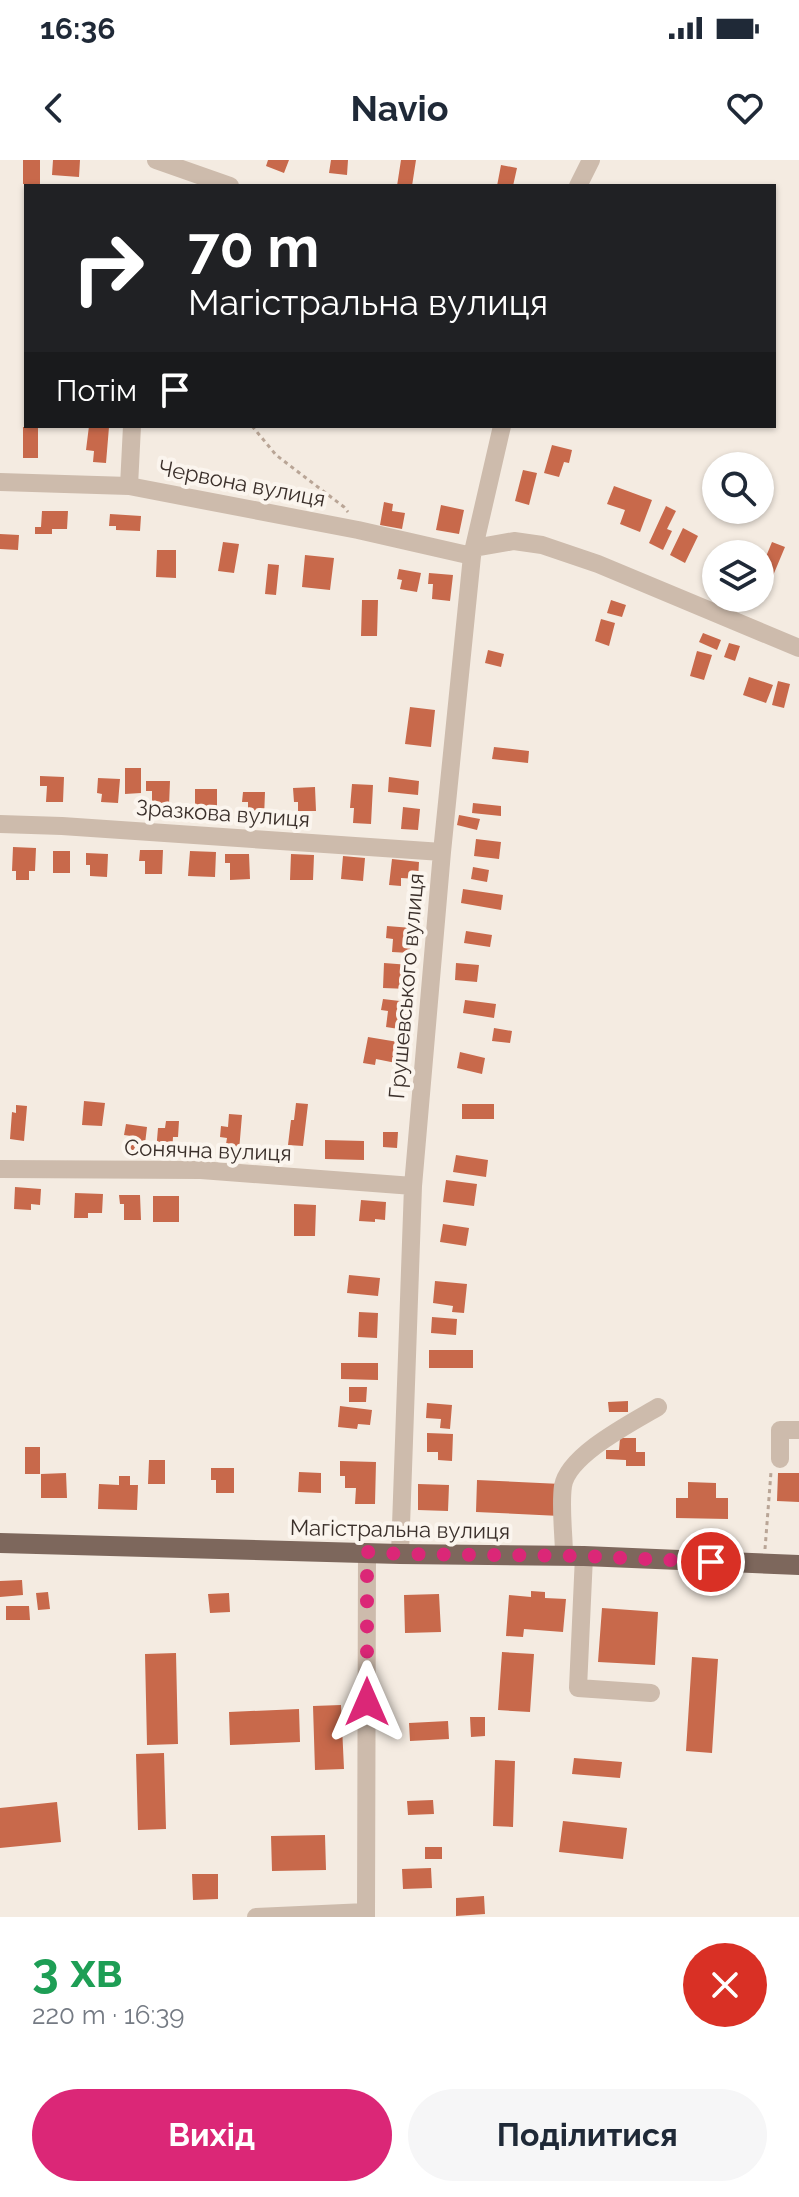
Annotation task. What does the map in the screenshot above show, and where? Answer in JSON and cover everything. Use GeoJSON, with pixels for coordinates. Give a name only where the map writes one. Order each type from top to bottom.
{"type":"FeatureCollection","features":[{"type":"Feature","properties":{"kind":"main road","name":"Магістральна вулиця"},"geometry":{"type":"LineString","coordinates":[[0,1543],[574,1556],[799,1565]]}},
{"type":"Feature","properties":{"kind":"street"},"geometry":{"type":"LineString","coordinates":[[156,160],[224,184]]}},
{"type":"Feature","properties":{"kind":"street"},"geometry":{"type":"LineString","coordinates":[[579,184],[591,160]]}},
{"type":"Feature","properties":{"kind":"street"},"geometry":{"type":"LineString","coordinates":[[129,486],[132,428]]}},
{"type":"Feature","properties":{"kind":"street","name":"Грушевського вулиця"},"geometry":{"type":"LineString","coordinates":[[400,1554],[413,1186],[442,852],[473,552],[502,428]]}},
{"type":"Feature","properties":{"kind":"street","name":"Червона вулиця"},"geometry":{"type":"LineString","coordinates":[[0,482],[129,486],[473,552],[514,541],[542,545],[598,564],[799,648]]}},
{"type":"Feature","properties":{"kind":"street","name":"Зразкова вулиця"},"geometry":{"type":"LineString","coordinates":[[0,824],[442,852]]}},
{"type":"Feature","properties":{"kind":"street","name":"Сонячна вулиця"},"geometry":{"type":"LineString","coordinates":[[0,1169],[201,1170],[413,1186]]}},
{"type":"Feature","properties":{"kind":"street"},"geometry":{"type":"LineString","coordinates":[[651,1693],[578,1688],[574,1556],[563,1486],[568,1471],[583,1455],[658,1407]]}},
{"type":"Feature","properties":{"kind":"street"},"geometry":{"type":"LineString","coordinates":[[780,1459],[780,1430],[799,1430]]}},
{"type":"Feature","properties":{"kind":"street"},"geometry":{"type":"LineString","coordinates":[[256,1917],[366,1914],[367,1552]]}},
{"type":"Feature","properties":{"kind":"path"},"geometry":{"type":"LineString","coordinates":[[254,428],[276,455],[344,507],[358,530]]}},
{"type":"Feature","properties":{"kind":"path"},"geometry":{"type":"LineString","coordinates":[[753,1564],[771,1470],[780,1459]]}},
{"type":"Feature","properties":{"kind":"building"},"geometry":{"type":"Polygon","coordinates":[[[23,160],[40,160],[40,184],[23,184],[23,160]]]}},
{"type":"Feature","properties":{"kind":"building"},"geometry":{"type":"Polygon","coordinates":[[[53,160],[80,160],[79,177],[52,175],[53,160]]]}},
{"type":"Feature","properties":{"kind":"building"},"geometry":{"type":"Polygon","coordinates":[[[268,160],[289,160],[284,173],[266,166],[268,160]]]}},
{"type":"Feature","properties":{"kind":"building"},"geometry":{"type":"Polygon","coordinates":[[[331,160],[348,160],[347,175],[329,173],[331,160]]]}},
{"type":"Feature","properties":{"kind":"building"},"geometry":{"type":"Polygon","coordinates":[[[401,160],[416,160],[412,184],[397,184],[401,160]]]}},
{"type":"Feature","properties":{"kind":"building"},"geometry":{"type":"Polygon","coordinates":[[[501,165],[517,168],[513,184],[497,184],[501,165]]]}},
{"type":"Feature","properties":{"kind":"building"},"geometry":{"type":"Polygon","coordinates":[[[23,427],[38,428],[38,458],[23,458],[23,427]]]}},
{"type":"Feature","properties":{"kind":"building"},"geometry":{"type":"Polygon","coordinates":[[[89,428],[109,428],[106,463],[93,462],[94,451],[86,450],[89,428]]]}},
{"type":"Feature","properties":{"kind":"building"},"geometry":{"type":"Polygon","coordinates":[[[552,445],[572,450],[569,463],[564,462],[559,477],[544,473],[552,445]]]}},
{"type":"Feature","properties":{"kind":"building"},"geometry":{"type":"Polygon","coordinates":[[[523,470],[537,473],[529,505],[515,501],[523,470]]]}},
{"type":"Feature","properties":{"kind":"building"},"geometry":{"type":"Polygon","coordinates":[[[614,486],[652,500],[640,532],[620,524],[625,510],[607,504],[614,486]]]}},
{"type":"Feature","properties":{"kind":"building"},"geometry":{"type":"Polygon","coordinates":[[[384,502],[393,504],[392,511],[405,513],[402,529],[380,525],[384,502]]]}},
{"type":"Feature","properties":{"kind":"building"},"geometry":{"type":"Polygon","coordinates":[[[441,505],[464,510],[459,534],[436,530],[441,505]]]}},
{"type":"Feature","properties":{"kind":"building"},"geometry":{"type":"Polygon","coordinates":[[[666,506],[676,511],[667,529],[672,531],[663,550],[649,543],[666,506]]]}},
{"type":"Feature","properties":{"kind":"building"},"geometry":{"type":"Polygon","coordinates":[[[42,511],[68,511],[67,529],[52,529],[52,534],[35,534],[35,527],[41,527],[42,511]]]}},
{"type":"Feature","properties":{"kind":"building"},"geometry":{"type":"Polygon","coordinates":[[[110,514],[141,516],[140,531],[116,530],[116,526],[109,526],[110,514]]]}},
{"type":"Feature","properties":{"kind":"building"},"geometry":{"type":"Polygon","coordinates":[[[683,528],[698,536],[685,563],[670,555],[683,528]]]}},
{"type":"Feature","properties":{"kind":"building"},"geometry":{"type":"Polygon","coordinates":[[[0,534],[19,535],[18,550],[0,549],[0,534]]]}},
{"type":"Feature","properties":{"kind":"building"},"geometry":{"type":"Polygon","coordinates":[[[223,542],[239,544],[234,573],[218,571],[223,542]]]}},
{"type":"Feature","properties":{"kind":"building"},"geometry":{"type":"Polygon","coordinates":[[[774,543],[785,547],[774,573],[774,543]]]}},
{"type":"Feature","properties":{"kind":"building"},"geometry":{"type":"Polygon","coordinates":[[[157,550],[176,550],[176,578],[156,577],[157,550]]]}},
{"type":"Feature","properties":{"kind":"building"},"geometry":{"type":"Polygon","coordinates":[[[305,555],[334,558],[330,590],[302,587],[305,555]]]}},
{"type":"Feature","properties":{"kind":"building"},"geometry":{"type":"Polygon","coordinates":[[[268,564],[279,565],[276,595],[265,594],[268,564]]]}},
{"type":"Feature","properties":{"kind":"building"},"geometry":{"type":"Polygon","coordinates":[[[399,569],[421,573],[417,592],[400,589],[402,580],[397,579],[399,569]]]}},
{"type":"Feature","properties":{"kind":"building"},"geometry":{"type":"Polygon","coordinates":[[[429,573],[453,575],[450,601],[432,599],[433,584],[428,584],[429,573]]]}},
{"type":"Feature","properties":{"kind":"building"},"geometry":{"type":"Polygon","coordinates":[[[362,600],[378,600],[377,636],[361,636],[362,600]]]}},
{"type":"Feature","properties":{"kind":"building"},"geometry":{"type":"Polygon","coordinates":[[[611,600],[626,605],[622,617],[607,613],[611,600]]]}},
{"type":"Feature","properties":{"kind":"building"},"geometry":{"type":"Polygon","coordinates":[[[601,619],[615,623],[609,646],[595,641],[601,619]]]}},
{"type":"Feature","properties":{"kind":"building"},"geometry":{"type":"Polygon","coordinates":[[[703,633],[721,640],[717,650],[699,642],[703,633]]]}},
{"type":"Feature","properties":{"kind":"building"},"geometry":{"type":"Polygon","coordinates":[[[729,643],[740,646],[735,661],[724,657],[729,643]]]}},
{"type":"Feature","properties":{"kind":"building"},"geometry":{"type":"Polygon","coordinates":[[[488,650],[504,654],[501,667],[485,663],[488,650]]]}},
{"type":"Feature","properties":{"kind":"building"},"geometry":{"type":"Polygon","coordinates":[[[697,651],[712,655],[704,680],[690,676],[697,651]]]}},
{"type":"Feature","properties":{"kind":"building"},"geometry":{"type":"Polygon","coordinates":[[[749,677],[773,685],[766,703],[743,695],[749,677]]]}},
{"type":"Feature","properties":{"kind":"building"},"geometry":{"type":"Polygon","coordinates":[[[778,681],[790,684],[784,708],[772,705],[778,681]]]}},
{"type":"Feature","properties":{"kind":"building"},"geometry":{"type":"Polygon","coordinates":[[[410,707],[435,710],[431,747],[405,744],[410,707]]]}},
{"type":"Feature","properties":{"kind":"building"},"geometry":{"type":"Polygon","coordinates":[[[494,747],[529,751],[528,763],[492,759],[494,747]]]}},
{"type":"Feature","properties":{"kind":"building"},"geometry":{"type":"Polygon","coordinates":[[[125,768],[141,768],[141,793],[125,794],[125,768]]]}},
{"type":"Feature","properties":{"kind":"building"},"geometry":{"type":"Polygon","coordinates":[[[40,776],[64,777],[63,802],[46,802],[47,786],[40,786],[40,776]]]}},
{"type":"Feature","properties":{"kind":"building"},"geometry":{"type":"Polygon","coordinates":[[[389,777],[419,781],[418,795],[388,792],[389,777]]]}},
{"type":"Feature","properties":{"kind":"building"},"geometry":{"type":"Polygon","coordinates":[[[98,778],[120,779],[118,803],[101,802],[102,794],[97,793],[98,778]]]}},
{"type":"Feature","properties":{"kind":"building"},"geometry":{"type":"Polygon","coordinates":[[[146,781],[170,781],[169,806],[152,806],[152,791],[146,791],[146,781]]]}},
{"type":"Feature","properties":{"kind":"building"},"geometry":{"type":"Polygon","coordinates":[[[352,784],[373,785],[371,824],[353,823],[354,808],[350,808],[352,784]]]}},
{"type":"Feature","properties":{"kind":"building"},"geometry":{"type":"Polygon","coordinates":[[[315,787],[316,811],[298,811],[293,788],[315,787]]]}},
{"type":"Feature","properties":{"kind":"building"},"geometry":{"type":"Polygon","coordinates":[[[195,789],[217,789],[217,816],[199,816],[199,806],[195,806],[195,789]]]}},
{"type":"Feature","properties":{"kind":"building"},"geometry":{"type":"Polygon","coordinates":[[[243,792],[265,792],[264,818],[248,817],[248,802],[242,802],[243,792]]]}},
{"type":"Feature","properties":{"kind":"building"},"geometry":{"type":"Polygon","coordinates":[[[473,803],[501,806],[501,816],[472,813],[473,803]]]}},
{"type":"Feature","properties":{"kind":"building"},"geometry":{"type":"Polygon","coordinates":[[[403,807],[420,809],[418,830],[401,829],[403,807]]]}},
{"type":"Feature","properties":{"kind":"building"},"geometry":{"type":"Polygon","coordinates":[[[459,815],[480,819],[477,830],[457,825],[459,815]]]}},
{"type":"Feature","properties":{"kind":"building"},"geometry":{"type":"Polygon","coordinates":[[[476,839],[501,842],[499,859],[474,856],[476,839]]]}},
{"type":"Feature","properties":{"kind":"building"},"geometry":{"type":"Polygon","coordinates":[[[13,847],[36,848],[35,871],[29,871],[29,880],[16,880],[16,871],[12,871],[13,847]]]}},
{"type":"Feature","properties":{"kind":"building"},"geometry":{"type":"Polygon","coordinates":[[[140,850],[163,850],[162,874],[145,874],[145,861],[139,861],[140,850]]]}},
{"type":"Feature","properties":{"kind":"building"},"geometry":{"type":"Polygon","coordinates":[[[53,851],[70,851],[70,873],[53,873],[53,851]]]}},
{"type":"Feature","properties":{"kind":"building"},"geometry":{"type":"Polygon","coordinates":[[[190,851],[216,852],[215,877],[188,876],[190,851]]]}},
{"type":"Feature","properties":{"kind":"building"},"geometry":{"type":"Polygon","coordinates":[[[86,853],[108,854],[107,877],[90,876],[86,853]]]}},
{"type":"Feature","properties":{"kind":"building"},"geometry":{"type":"Polygon","coordinates":[[[225,854],[249,854],[250,879],[230,880],[230,863],[225,863],[225,854]]]}},
{"type":"Feature","properties":{"kind":"building"},"geometry":{"type":"Polygon","coordinates":[[[291,854],[314,855],[313,880],[290,880],[291,854]]]}},
{"type":"Feature","properties":{"kind":"building"},"geometry":{"type":"Polygon","coordinates":[[[343,856],[365,858],[363,881],[341,879],[343,856]]]}},
{"type":"Feature","properties":{"kind":"building"},"geometry":{"type":"Polygon","coordinates":[[[392,859],[419,862],[418,879],[401,878],[401,886],[389,885],[392,859]]]}},
{"type":"Feature","properties":{"kind":"building"},"geometry":{"type":"Polygon","coordinates":[[[473,867],[489,870],[487,882],[471,879],[473,867]]]}},
{"type":"Feature","properties":{"kind":"building"},"geometry":{"type":"Polygon","coordinates":[[[463,889],[503,895],[501,910],[461,903],[463,889]]]}},
{"type":"Feature","properties":{"kind":"building"},"geometry":{"type":"Polygon","coordinates":[[[387,926],[412,928],[410,953],[392,952],[393,939],[386,938],[387,926]]]}},
{"type":"Feature","properties":{"kind":"building"},"geometry":{"type":"Polygon","coordinates":[[[466,931],[492,935],[490,947],[464,943],[466,931]]]}},
{"type":"Feature","properties":{"kind":"building"},"geometry":{"type":"Polygon","coordinates":[[[384,963],[410,965],[408,989],[383,988],[384,963]]]}},
{"type":"Feature","properties":{"kind":"building"},"geometry":{"type":"Polygon","coordinates":[[[456,963],[479,965],[477,982],[455,980],[456,963]]]}},
{"type":"Feature","properties":{"kind":"building"},"geometry":{"type":"Polygon","coordinates":[[[383,999],[408,1002],[405,1030],[386,1027],[388,1011],[381,1010],[383,999]]]}},
{"type":"Feature","properties":{"kind":"building"},"geometry":{"type":"Polygon","coordinates":[[[465,1000],[496,1004],[494,1018],[463,1013],[465,1000]]]}},
{"type":"Feature","properties":{"kind":"building"},"geometry":{"type":"Polygon","coordinates":[[[494,1028],[512,1031],[510,1043],[492,1041],[494,1028]]]}},
{"type":"Feature","properties":{"kind":"building"},"geometry":{"type":"Polygon","coordinates":[[[368,1037],[404,1043],[401,1064],[376,1059],[375,1065],[363,1063],[368,1037]]]}},
{"type":"Feature","properties":{"kind":"building"},"geometry":{"type":"Polygon","coordinates":[[[460,1052],[485,1058],[482,1074],[457,1068],[460,1052]]]}},
{"type":"Feature","properties":{"kind":"building"},"geometry":{"type":"Polygon","coordinates":[[[84,1101],[105,1103],[102,1126],[82,1125],[84,1101]]]}},
{"type":"Feature","properties":{"kind":"building"},"geometry":{"type":"Polygon","coordinates":[[[296,1103],[308,1104],[303,1146],[288,1145],[296,1103]]]}},
{"type":"Feature","properties":{"kind":"building"},"geometry":{"type":"Polygon","coordinates":[[[462,1104],[494,1104],[494,1119],[462,1119],[462,1104]]]}},
{"type":"Feature","properties":{"kind":"building"},"geometry":{"type":"Polygon","coordinates":[[[16,1105],[27,1106],[24,1141],[10,1139],[12,1112],[16,1113],[16,1105]]]}},
{"type":"Feature","properties":{"kind":"building"},"geometry":{"type":"Polygon","coordinates":[[[229,1114],[242,1115],[239,1151],[225,1150],[227,1138],[220,1137],[221,1126],[228,1127],[229,1114]]]}},
{"type":"Feature","properties":{"kind":"building"},"geometry":{"type":"Polygon","coordinates":[[[166,1121],[179,1121],[178,1137],[173,1137],[172,1153],[156,1152],[158,1128],[165,1128],[166,1121]]]}},
{"type":"Feature","properties":{"kind":"building"},"geometry":{"type":"Polygon","coordinates":[[[126,1124],[147,1127],[144,1152],[129,1150],[131,1136],[124,1135],[126,1124]]]}},
{"type":"Feature","properties":{"kind":"building"},"geometry":{"type":"Polygon","coordinates":[[[383,1132],[398,1132],[397,1148],[383,1147],[383,1132]]]}},
{"type":"Feature","properties":{"kind":"building"},"geometry":{"type":"Polygon","coordinates":[[[325,1140],[364,1141],[364,1160],[325,1159],[325,1140]]]}},
{"type":"Feature","properties":{"kind":"building"},"geometry":{"type":"Polygon","coordinates":[[[456,1155],[488,1160],[486,1177],[453,1172],[456,1155]]]}},
{"type":"Feature","properties":{"kind":"building"},"geometry":{"type":"Polygon","coordinates":[[[446,1180],[477,1184],[474,1206],[443,1202],[446,1180]]]}},
{"type":"Feature","properties":{"kind":"building"},"geometry":{"type":"Polygon","coordinates":[[[15,1187],[41,1189],[40,1205],[31,1204],[31,1210],[14,1209],[15,1187]]]}},
{"type":"Feature","properties":{"kind":"building"},"geometry":{"type":"Polygon","coordinates":[[[75,1193],[103,1194],[102,1213],[88,1213],[88,1218],[74,1218],[75,1193]]]}},
{"type":"Feature","properties":{"kind":"building"},"geometry":{"type":"Polygon","coordinates":[[[119,1195],[140,1195],[141,1220],[124,1220],[124,1204],[120,1204],[119,1195]]]}},
{"type":"Feature","properties":{"kind":"building"},"geometry":{"type":"Polygon","coordinates":[[[153,1196],[179,1196],[179,1222],[153,1222],[153,1196]]]}},
{"type":"Feature","properties":{"kind":"building"},"geometry":{"type":"Polygon","coordinates":[[[361,1200],[386,1202],[385,1220],[359,1221],[361,1200]]]}},
{"type":"Feature","properties":{"kind":"building"},"geometry":{"type":"Polygon","coordinates":[[[294,1204],[316,1205],[315,1236],[294,1236],[294,1204]]]}},
{"type":"Feature","properties":{"kind":"building"},"geometry":{"type":"Polygon","coordinates":[[[443,1224],[469,1228],[466,1246],[440,1242],[443,1224]]]}},
{"type":"Feature","properties":{"kind":"building"},"geometry":{"type":"Polygon","coordinates":[[[349,1275],[380,1278],[378,1296],[347,1293],[349,1275]]]}},
{"type":"Feature","properties":{"kind":"building"},"geometry":{"type":"Polygon","coordinates":[[[435,1281],[467,1284],[464,1313],[452,1312],[453,1306],[433,1303],[435,1281]]]}},
{"type":"Feature","properties":{"kind":"building"},"geometry":{"type":"Polygon","coordinates":[[[359,1312],[378,1313],[377,1338],[358,1337],[359,1312]]]}},
{"type":"Feature","properties":{"kind":"building"},"geometry":{"type":"Polygon","coordinates":[[[432,1317],[457,1319],[456,1335],[431,1333],[432,1317]]]}},
{"type":"Feature","properties":{"kind":"building"},"geometry":{"type":"Polygon","coordinates":[[[429,1350],[473,1350],[473,1368],[429,1368],[429,1350]]]}},
{"type":"Feature","properties":{"kind":"building"},"geometry":{"type":"Polygon","coordinates":[[[341,1363],[378,1363],[378,1380],[341,1379],[341,1363]]]}},
{"type":"Feature","properties":{"kind":"building"},"geometry":{"type":"Polygon","coordinates":[[[349,1387],[367,1387],[366,1402],[349,1402],[349,1387]]]}},
{"type":"Feature","properties":{"kind":"building"},"geometry":{"type":"Polygon","coordinates":[[[628,1401],[628,1412],[609,1412],[608,1402],[628,1401]]]}},
{"type":"Feature","properties":{"kind":"building"},"geometry":{"type":"Polygon","coordinates":[[[427,1403],[452,1405],[450,1429],[440,1428],[441,1419],[426,1418],[427,1403]]]}},
{"type":"Feature","properties":{"kind":"building"},"geometry":{"type":"Polygon","coordinates":[[[340,1406],[372,1410],[370,1425],[358,1424],[357,1429],[338,1427],[340,1406]]]}},
{"type":"Feature","properties":{"kind":"building"},"geometry":{"type":"Polygon","coordinates":[[[427,1433],[453,1434],[452,1461],[438,1460],[438,1452],[427,1452],[427,1433]]]}},
{"type":"Feature","properties":{"kind":"building"},"geometry":{"type":"Polygon","coordinates":[[[620,1438],[636,1438],[636,1452],[645,1452],[645,1466],[626,1466],[626,1460],[606,1459],[606,1450],[619,1450],[620,1438]]]}},
{"type":"Feature","properties":{"kind":"building"},"geometry":{"type":"Polygon","coordinates":[[[25,1447],[40,1447],[40,1474],[25,1474],[25,1447]]]}},
{"type":"Feature","properties":{"kind":"building"},"geometry":{"type":"Polygon","coordinates":[[[149,1460],[165,1460],[165,1484],[148,1484],[149,1460]]]}},
{"type":"Feature","properties":{"kind":"building"},"geometry":{"type":"Polygon","coordinates":[[[340,1461],[376,1462],[375,1504],[355,1504],[356,1488],[345,1488],[345,1476],[340,1476],[340,1461]]]}},
{"type":"Feature","properties":{"kind":"building"},"geometry":{"type":"Polygon","coordinates":[[[211,1468],[234,1468],[234,1493],[216,1493],[216,1480],[211,1480],[211,1468]]]}},
{"type":"Feature","properties":{"kind":"building"},"geometry":{"type":"Polygon","coordinates":[[[299,1472],[321,1473],[321,1493],[298,1492],[299,1472]]]}},
{"type":"Feature","properties":{"kind":"building"},"geometry":{"type":"Polygon","coordinates":[[[66,1473],[67,1498],[41,1498],[41,1474],[66,1473]]]}},
{"type":"Feature","properties":{"kind":"building"},"geometry":{"type":"Polygon","coordinates":[[[778,1473],[799,1473],[799,1502],[777,1501],[778,1473]]]}},
{"type":"Feature","properties":{"kind":"building"},"geometry":{"type":"Polygon","coordinates":[[[119,1476],[130,1476],[130,1485],[138,1485],[137,1510],[98,1509],[99,1484],[119,1485],[119,1476]]]}},
{"type":"Feature","properties":{"kind":"building"},"geometry":{"type":"Polygon","coordinates":[[[477,1480],[561,1484],[560,1516],[476,1512],[477,1480]]]}},
{"type":"Feature","properties":{"kind":"building"},"geometry":{"type":"Polygon","coordinates":[[[688,1482],[716,1483],[716,1498],[728,1498],[728,1519],[676,1518],[676,1498],[688,1498],[688,1482]]]}},
{"type":"Feature","properties":{"kind":"building"},"geometry":{"type":"Polygon","coordinates":[[[418,1484],[449,1485],[448,1511],[418,1510],[418,1484]]]}},
{"type":"Feature","properties":{"kind":"building"},"geometry":{"type":"Polygon","coordinates":[[[22,1580],[23,1595],[0,1597],[0,1581],[22,1580]]]}},
{"type":"Feature","properties":{"kind":"building"},"geometry":{"type":"Polygon","coordinates":[[[531,1591],[545,1592],[545,1598],[566,1599],[563,1632],[524,1629],[523,1637],[506,1636],[509,1595],[531,1597],[531,1591]]]}},
{"type":"Feature","properties":{"kind":"building"},"geometry":{"type":"Polygon","coordinates":[[[48,1592],[50,1609],[38,1610],[36,1593],[48,1592]]]}},
{"type":"Feature","properties":{"kind":"building"},"geometry":{"type":"Polygon","coordinates":[[[229,1593],[230,1612],[210,1613],[208,1594],[229,1593]]]}},
{"type":"Feature","properties":{"kind":"building"},"geometry":{"type":"Polygon","coordinates":[[[439,1594],[441,1632],[405,1633],[404,1595],[439,1594]]]}},
{"type":"Feature","properties":{"kind":"building"},"geometry":{"type":"Polygon","coordinates":[[[6,1606],[29,1606],[30,1620],[6,1620],[6,1606]]]}},
{"type":"Feature","properties":{"kind":"building"},"geometry":{"type":"Polygon","coordinates":[[[602,1608],[658,1612],[655,1665],[598,1662],[602,1608]]]}},
{"type":"Feature","properties":{"kind":"building"},"geometry":{"type":"Polygon","coordinates":[[[502,1652],[534,1654],[530,1712],[498,1710],[502,1652]]]}},
{"type":"Feature","properties":{"kind":"building"},"geometry":{"type":"Polygon","coordinates":[[[176,1653],[178,1744],[147,1745],[145,1654],[176,1653]]]}},
{"type":"Feature","properties":{"kind":"building"},"geometry":{"type":"Polygon","coordinates":[[[692,1657],[718,1659],[712,1753],[686,1751],[692,1657]]]}},
{"type":"Feature","properties":{"kind":"building"},"geometry":{"type":"Polygon","coordinates":[[[341,1705],[344,1769],[315,1770],[313,1706],[341,1705]]]}},
{"type":"Feature","properties":{"kind":"building"},"geometry":{"type":"Polygon","coordinates":[[[299,1709],[300,1742],[230,1745],[229,1712],[299,1709]]]}},
{"type":"Feature","properties":{"kind":"building"},"geometry":{"type":"Polygon","coordinates":[[[470,1717],[485,1717],[485,1736],[471,1737],[470,1717]]]}},
{"type":"Feature","properties":{"kind":"building"},"geometry":{"type":"Polygon","coordinates":[[[448,1721],[449,1739],[410,1741],[409,1723],[448,1721]]]}},
{"type":"Feature","properties":{"kind":"building"},"geometry":{"type":"Polygon","coordinates":[[[164,1753],[166,1829],[138,1830],[136,1754],[164,1753]]]}},
{"type":"Feature","properties":{"kind":"building"},"geometry":{"type":"Polygon","coordinates":[[[574,1758],[622,1762],[620,1778],[572,1774],[574,1758]]]}},
{"type":"Feature","properties":{"kind":"building"},"geometry":{"type":"Polygon","coordinates":[[[495,1760],[515,1761],[513,1827],[493,1826],[495,1760]]]}},
{"type":"Feature","properties":{"kind":"building"},"geometry":{"type":"Polygon","coordinates":[[[433,1800],[434,1814],[408,1815],[407,1801],[433,1800]]]}},
{"type":"Feature","properties":{"kind":"building"},"geometry":{"type":"Polygon","coordinates":[[[57,1802],[61,1842],[0,1848],[0,1808],[57,1802]]]}},
{"type":"Feature","properties":{"kind":"building"},"geometry":{"type":"Polygon","coordinates":[[[563,1821],[627,1828],[623,1859],[559,1852],[563,1821]]]}},
{"type":"Feature","properties":{"kind":"building"},"geometry":{"type":"Polygon","coordinates":[[[325,1835],[326,1870],[272,1871],[271,1836],[325,1835]]]}},
{"type":"Feature","properties":{"kind":"building"},"geometry":{"type":"Polygon","coordinates":[[[425,1847],[442,1847],[442,1859],[425,1859],[425,1847]]]}},
{"type":"Feature","properties":{"kind":"building"},"geometry":{"type":"Polygon","coordinates":[[[431,1868],[432,1888],[403,1889],[402,1869],[431,1868]]]}},
{"type":"Feature","properties":{"kind":"building"},"geometry":{"type":"Polygon","coordinates":[[[192,1874],[218,1874],[218,1899],[193,1900],[192,1874]]]}},
{"type":"Feature","properties":{"kind":"building"},"geometry":{"type":"Polygon","coordinates":[[[484,1896],[485,1914],[456,1916],[456,1898],[484,1896]]]}},
{"type":"Feature","properties":{"kind":"route"},"geometry":{"type":"LineString","coordinates":[[367,1702],[367,1552],[711,1562]]}}]}
